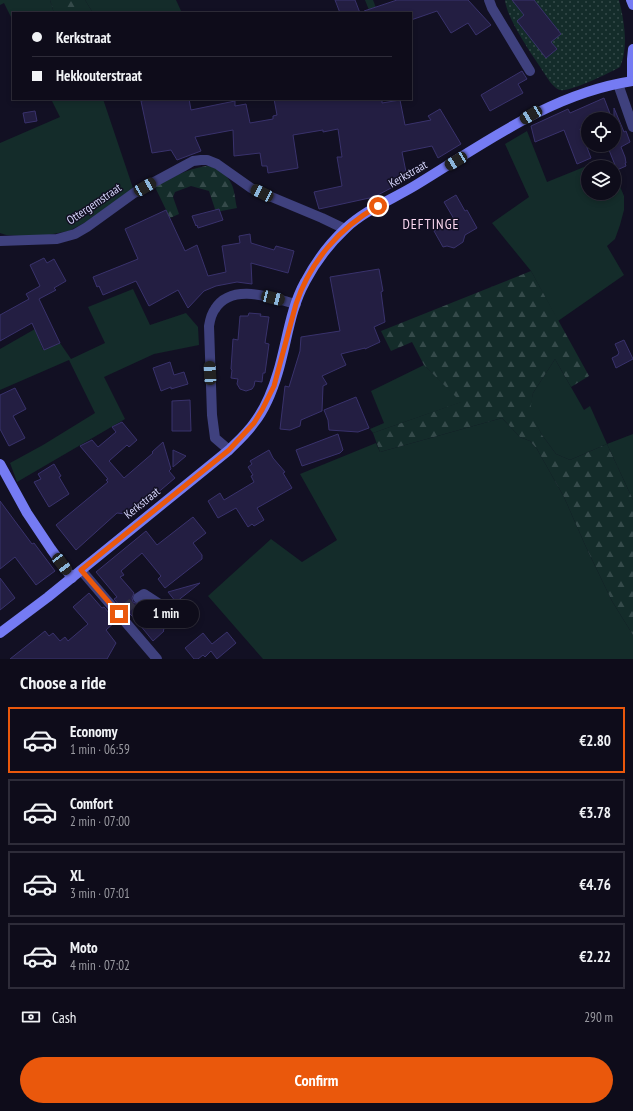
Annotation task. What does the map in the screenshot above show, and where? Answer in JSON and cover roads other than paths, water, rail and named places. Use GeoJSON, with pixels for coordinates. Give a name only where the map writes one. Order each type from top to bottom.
{"type":"FeatureCollection","features":[{"type":"Feature","properties":{"kind":"street"},"geometry":{"type":"LineString","coordinates":[[489,0],[492,8],[530,71]]}},
{"type":"Feature","properties":{"kind":"street"},"geometry":{"type":"LineString","coordinates":[[631,0],[633,5]]}},
{"type":"Feature","properties":{"kind":"street"},"geometry":{"type":"LineString","coordinates":[[633,49],[633,81]]}},
{"type":"Feature","properties":{"kind":"street","name":"Kerkstraat"},"geometry":{"type":"LineString","coordinates":[[0,633],[24,617],[229,450],[254,423],[271,392],[278,372],[296,304],[304,283],[319,258],[335,238],[345,229],[367,213],[531,115],[585,92],[633,81]]}},
{"type":"Feature","properties":{"kind":"street"},"geometry":{"type":"LineString","coordinates":[[618,84],[633,127]]}},
{"type":"Feature","properties":{"kind":"street","name":"Ottergemstraat"},"geometry":{"type":"LineString","coordinates":[[0,241],[57,239],[75,234],[134,193],[193,161],[201,160],[206,160],[217,164],[256,191],[345,229]]}},
{"type":"Feature","properties":{"kind":"street"},"geometry":{"type":"LineString","coordinates":[[229,450],[215,438],[212,415],[209,326],[215,308],[225,299],[242,294],[296,304]]}},
{"type":"Feature","properties":{"kind":"street"},"geometry":{"type":"LineString","coordinates":[[0,464],[27,513],[50,549],[72,578]]}},
{"type":"Feature","properties":{"kind":"street"},"geometry":{"type":"LineString","coordinates":[[81,570],[122,611],[157,659]]}},
{"type":"Feature","properties":{"kind":"street"},"geometry":{"type":"LineString","coordinates":[[138,598],[144,594],[162,605]]}},
{"type":"Feature","properties":{"kind":"tunnel"},"geometry":{"type":"LineString","coordinates":[[125,609],[138,598]]}},
{"type":"Feature","properties":{"kind":"district","name":"DEFTINGE"},"geometry":{"type":"Point","coordinates":[431,224]}}]}
